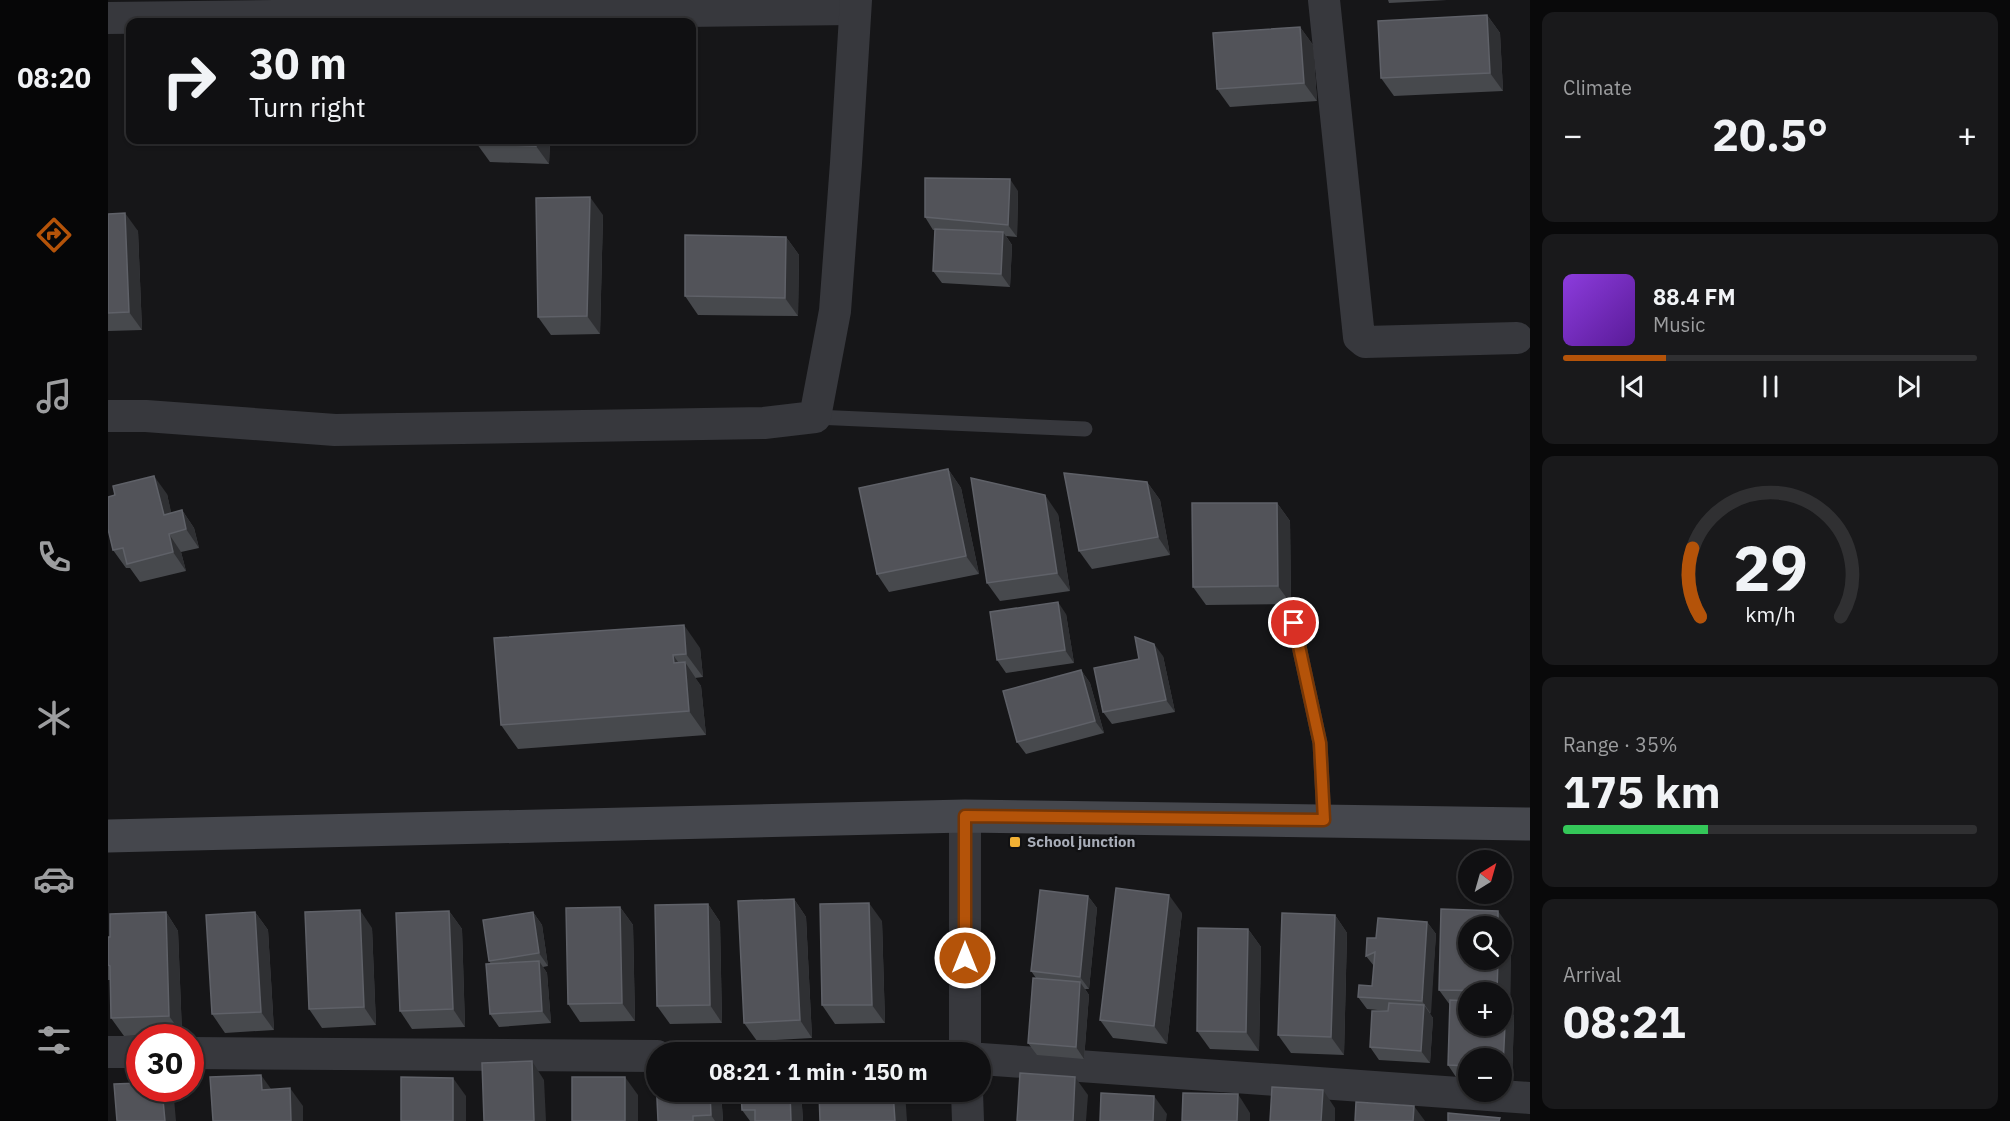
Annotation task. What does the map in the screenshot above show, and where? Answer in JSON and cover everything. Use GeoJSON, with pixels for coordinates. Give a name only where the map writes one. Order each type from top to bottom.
{"type":"FeatureCollection","features":[{"type":"Feature","properties":{"kind":"street"},"geometry":{"type":"LineString","coordinates":[[1324,0],[1359,337],[1365,342],[1517,338]]}},
{"type":"Feature","properties":{"kind":"street"},"geometry":{"type":"LineString","coordinates":[[108,18],[856,4],[835,311],[815,417],[764,423],[335,430],[146,416],[108,416]]}},
{"type":"Feature","properties":{"kind":"street"},"geometry":{"type":"LineString","coordinates":[[965,816],[965,1042]]}},
{"type":"Feature","properties":{"kind":"street"},"geometry":{"type":"LineString","coordinates":[[108,836],[965,816],[1530,824]]}},
{"type":"Feature","properties":{"kind":"street"},"geometry":{"type":"LineString","coordinates":[[108,1052],[126,1052]]}},
{"type":"Feature","properties":{"kind":"street"},"geometry":{"type":"LineString","coordinates":[[204,1053],[646,1056]]}},
{"type":"Feature","properties":{"kind":"street"},"geometry":{"type":"LineString","coordinates":[[991,1060],[1530,1098]]}},
{"type":"Feature","properties":{"kind":"street"},"geometry":{"type":"LineString","coordinates":[[967,1102],[968,1121]]}},
{"type":"Feature","properties":{"kind":"lane"},"geometry":{"type":"LineString","coordinates":[[815,417],[1085,429]]}},
{"type":"Feature","properties":{"kind":"lane"},"geometry":{"type":"LineString","coordinates":[[1294,623],[1320,743],[1324,820]]}},
{"type":"Feature","properties":{"kind":"building"},"geometry":{"type":"Polygon","coordinates":[[[1487,15],[1490,73],[1381,78],[1378,21],[1487,15]]]}},
{"type":"Feature","properties":{"kind":"building"},"geometry":{"type":"Polygon","coordinates":[[[1300,27],[1304,83],[1217,89],[1213,33],[1300,27]]]}},
{"type":"Feature","properties":{"kind":"building"},"geometry":{"type":"Polygon","coordinates":[[[477,144],[536,144],[536,146],[477,144]]]}},
{"type":"Feature","properties":{"kind":"building"},"geometry":{"type":"Polygon","coordinates":[[[925,178],[1010,179],[1008,225],[925,217],[925,178]]]}},
{"type":"Feature","properties":{"kind":"building"},"geometry":{"type":"Polygon","coordinates":[[[590,197],[587,316],[538,317],[536,198],[590,197]]]}},
{"type":"Feature","properties":{"kind":"building"},"geometry":{"type":"Polygon","coordinates":[[[125,213],[129,312],[108,313],[108,214],[125,213]]]}},
{"type":"Feature","properties":{"kind":"building"},"geometry":{"type":"Polygon","coordinates":[[[935,229],[1003,232],[1001,274],[933,271],[935,229]]]}},
{"type":"Feature","properties":{"kind":"building"},"geometry":{"type":"Polygon","coordinates":[[[685,235],[786,237],[785,298],[685,296],[685,235]]]}},
{"type":"Feature","properties":{"kind":"building"},"geometry":{"type":"Polygon","coordinates":[[[948,469],[966,556],[877,574],[859,488],[948,469]]]}},
{"type":"Feature","properties":{"kind":"building"},"geometry":{"type":"Polygon","coordinates":[[[1064,473],[1147,482],[1158,537],[1079,551],[1064,473]]]}},
{"type":"Feature","properties":{"kind":"building"},"geometry":{"type":"Polygon","coordinates":[[[154,476],[164,515],[182,510],[186,529],[169,534],[173,552],[127,564],[123,548],[113,550],[108,529],[108,497],[115,495],[113,486],[154,476]]]}},
{"type":"Feature","properties":{"kind":"building"},"geometry":{"type":"Polygon","coordinates":[[[971,478],[1045,495],[1057,573],[987,583],[971,478]]]}},
{"type":"Feature","properties":{"kind":"building"},"geometry":{"type":"Polygon","coordinates":[[[1192,503],[1277,503],[1278,586],[1193,587],[1192,503]]]}},
{"type":"Feature","properties":{"kind":"building"},"geometry":{"type":"Polygon","coordinates":[[[1058,602],[1065,650],[997,660],[990,612],[1058,602]]]}},
{"type":"Feature","properties":{"kind":"building"},"geometry":{"type":"Polygon","coordinates":[[[684,625],[686,654],[673,655],[674,663],[685,662],[689,711],[501,725],[494,638],[684,625]]]}},
{"type":"Feature","properties":{"kind":"building"},"geometry":{"type":"Polygon","coordinates":[[[1135,637],[1154,644],[1166,700],[1103,712],[1094,668],[1139,659],[1135,637]]]}},
{"type":"Feature","properties":{"kind":"building"},"geometry":{"type":"Polygon","coordinates":[[[1081,670],[1095,721],[1017,742],[1003,691],[1081,670]]]}},
{"type":"Feature","properties":{"kind":"building"},"geometry":{"type":"Polygon","coordinates":[[[1116,888],[1169,895],[1154,1026],[1100,1020],[1116,888]]]}},
{"type":"Feature","properties":{"kind":"building"},"geometry":{"type":"Polygon","coordinates":[[[1040,890],[1088,896],[1080,977],[1031,971],[1040,890]]]}},
{"type":"Feature","properties":{"kind":"building"},"geometry":{"type":"Polygon","coordinates":[[[794,899],[800,1020],[744,1023],[738,901],[794,899]]]}},
{"type":"Feature","properties":{"kind":"building"},"geometry":{"type":"Polygon","coordinates":[[[869,903],[872,1005],[822,1005],[820,904],[869,903]]]}},
{"type":"Feature","properties":{"kind":"building"},"geometry":{"type":"Polygon","coordinates":[[[708,904],[710,1005],[657,1006],[655,905],[708,904]]]}},
{"type":"Feature","properties":{"kind":"building"},"geometry":{"type":"Polygon","coordinates":[[[620,907],[622,1003],[568,1004],[566,908],[620,907]]]}},
{"type":"Feature","properties":{"kind":"building"},"geometry":{"type":"Polygon","coordinates":[[[1441,909],[1498,911],[1498,916],[1458,916],[1458,970],[1498,970],[1497,982],[1458,982],[1458,990],[1439,990],[1441,909]]]}},
{"type":"Feature","properties":{"kind":"building"},"geometry":{"type":"Polygon","coordinates":[[[360,910],[364,1007],[309,1009],[305,912],[360,910]]]}},
{"type":"Feature","properties":{"kind":"building"},"geometry":{"type":"Polygon","coordinates":[[[449,911],[453,1009],[400,1011],[396,913],[449,911]]]}},
{"type":"Feature","properties":{"kind":"building"},"geometry":{"type":"Polygon","coordinates":[[[166,912],[169,1016],[111,1018],[110,966],[108,965],[110,914],[166,912]]]}},
{"type":"Feature","properties":{"kind":"building"},"geometry":{"type":"Polygon","coordinates":[[[255,912],[261,1012],[212,1014],[206,915],[255,912]]]}},
{"type":"Feature","properties":{"kind":"building"},"geometry":{"type":"Polygon","coordinates":[[[533,912],[539,953],[489,961],[483,920],[533,912]]]}},
{"type":"Feature","properties":{"kind":"building"},"geometry":{"type":"Polygon","coordinates":[[[1282,913],[1335,915],[1331,1037],[1278,1035],[1282,913]]]}},
{"type":"Feature","properties":{"kind":"building"},"geometry":{"type":"Polygon","coordinates":[[[1378,918],[1427,922],[1422,1001],[1358,997],[1359,985],[1372,986],[1375,952],[1366,956],[1367,938],[1376,938],[1378,918]]]}},
{"type":"Feature","properties":{"kind":"building"},"geometry":{"type":"Polygon","coordinates":[[[1198,928],[1248,929],[1246,1032],[1197,1031],[1198,928]]]}},
{"type":"Feature","properties":{"kind":"building"},"geometry":{"type":"Polygon","coordinates":[[[539,961],[542,1011],[490,1014],[486,964],[539,961]]]}},
{"type":"Feature","properties":{"kind":"building"},"geometry":{"type":"Polygon","coordinates":[[[1033,978],[1080,982],[1076,1047],[1028,1043],[1033,978]]]}},
{"type":"Feature","properties":{"kind":"building"},"geometry":{"type":"Polygon","coordinates":[[[1450,1000],[1458,1000],[1458,1036],[1504,1036],[1504,1048],[1458,1048],[1458,1066],[1448,1065],[1450,1000]]]}},
{"type":"Feature","properties":{"kind":"building"},"geometry":{"type":"Polygon","coordinates":[[[1389,1003],[1424,1005],[1421,1051],[1370,1047],[1372,1011],[1388,1011],[1389,1003]]]}},
{"type":"Feature","properties":{"kind":"building"},"geometry":{"type":"Polygon","coordinates":[[[532,1061],[534,1121],[484,1121],[482,1063],[532,1061]]]}},
{"type":"Feature","properties":{"kind":"building"},"geometry":{"type":"Polygon","coordinates":[[[1020,1073],[1075,1077],[1073,1121],[1017,1121],[1020,1073]]]}},
{"type":"Feature","properties":{"kind":"building"},"geometry":{"type":"Polygon","coordinates":[[[261,1075],[262,1090],[290,1088],[291,1121],[213,1121],[210,1077],[261,1075]]]}},
{"type":"Feature","properties":{"kind":"building"},"geometry":{"type":"Polygon","coordinates":[[[401,1077],[453,1078],[453,1121],[401,1121],[401,1077]]]}},
{"type":"Feature","properties":{"kind":"building"},"geometry":{"type":"Polygon","coordinates":[[[572,1077],[625,1077],[625,1121],[572,1121],[572,1077]]]}},
{"type":"Feature","properties":{"kind":"building"},"geometry":{"type":"Polygon","coordinates":[[[114,1084],[126,1084],[126,1102],[163,1102],[165,1121],[117,1121],[114,1084]]]}},
{"type":"Feature","properties":{"kind":"building"},"geometry":{"type":"Polygon","coordinates":[[[1272,1087],[1323,1090],[1321,1121],[1270,1121],[1272,1087]]]}},
{"type":"Feature","properties":{"kind":"building"},"geometry":{"type":"Polygon","coordinates":[[[1101,1093],[1154,1096],[1153,1121],[1100,1121],[1101,1093]]]}},
{"type":"Feature","properties":{"kind":"building"},"geometry":{"type":"Polygon","coordinates":[[[1183,1093],[1238,1094],[1237,1121],[1182,1121],[1183,1093]]]}},
{"type":"Feature","properties":{"kind":"building"},"geometry":{"type":"Polygon","coordinates":[[[657,1102],[710,1102],[711,1115],[693,1116],[693,1121],[658,1121],[657,1102]]]}},
{"type":"Feature","properties":{"kind":"building"},"geometry":{"type":"Polygon","coordinates":[[[742,1102],[790,1102],[791,1121],[755,1121],[755,1110],[742,1110],[742,1102]]]}},
{"type":"Feature","properties":{"kind":"building"},"geometry":{"type":"Polygon","coordinates":[[[819,1102],[894,1102],[895,1121],[820,1121],[819,1102]]]}},
{"type":"Feature","properties":{"kind":"building"},"geometry":{"type":"Polygon","coordinates":[[[1356,1102],[1414,1106],[1413,1121],[1355,1121],[1356,1102]]]}},
{"type":"Feature","properties":{"kind":"building"},"geometry":{"type":"Polygon","coordinates":[[[1448,1113],[1500,1118],[1499,1121],[1448,1121],[1448,1113]]]}},
{"type":"Feature","properties":{"kind":"place","name":"School junction"},"geometry":{"type":"Point","coordinates":[1015,842]}},
{"type":"Feature","properties":{"kind":"route"},"geometry":{"type":"LineString","coordinates":[[965,958],[965,816],[1324,820],[1320,743],[1294,623]]}}]}
